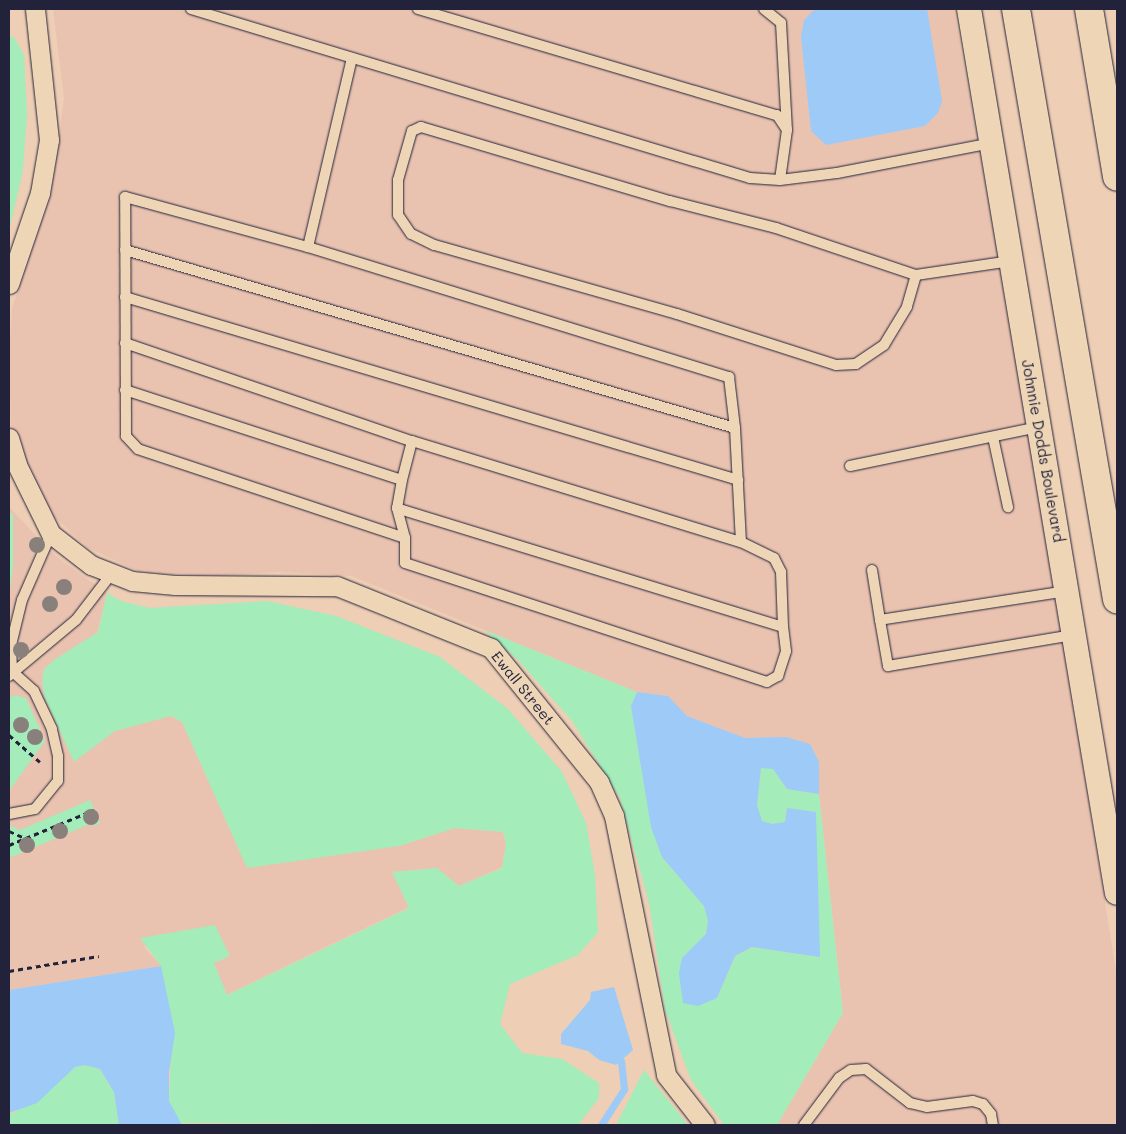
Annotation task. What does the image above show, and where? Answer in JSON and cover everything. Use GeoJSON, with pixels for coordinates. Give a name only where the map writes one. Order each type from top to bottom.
{"type":"FeatureCollection","features":[{"type":"Feature","properties":{"kind":"highway"},"geometry":{"type":"LineString","coordinates":[[1016,9],[1117,599]]}},
{"type":"Feature","properties":{"kind":"highway"},"geometry":{"type":"LineString","coordinates":[[1089,9],[1117,177]]}},
{"type":"Feature","properties":{"kind":"street"},"geometry":{"type":"LineString","coordinates":[[9,284],[40,193],[49,140],[35,9]]}},
{"type":"Feature","properties":{"kind":"street","name":"Johnnie Dodds Boulevard"},"geometry":{"type":"LineString","coordinates":[[969,9],[1117,893]]}},
{"type":"Feature","properties":{"kind":"street"},"geometry":{"type":"LineString","coordinates":[[9,438],[17,465],[51,534]]}},
{"type":"Feature","properties":{"kind":"street","name":"Ewall Street"},"geometry":{"type":"LineString","coordinates":[[51,534],[91,565],[132,581],[175,586],[337,586],[491,648],[599,782],[614,816],[666,1075],[704,1125]]}},
{"type":"Feature","properties":{"kind":"lane"},"geometry":{"type":"LineString","coordinates":[[191,9],[750,178],[780,180],[837,173],[991,143]]}},
{"type":"Feature","properties":{"kind":"lane"},"geometry":{"type":"LineString","coordinates":[[418,9],[777,115],[788,130]]}},
{"type":"Feature","properties":{"kind":"lane"},"geometry":{"type":"LineString","coordinates":[[764,9],[782,23],[788,130],[780,180]]}},
{"type":"Feature","properties":{"kind":"lane"},"geometry":{"type":"LineString","coordinates":[[308,247],[352,58]]}},
{"type":"Feature","properties":{"kind":"lane"},"geometry":{"type":"LineString","coordinates":[[916,274],[907,307],[884,345],[856,364],[836,365],[677,314],[434,245],[411,234],[398,215],[398,180],[412,132],[421,126],[670,201],[776,228],[916,274],[1011,261]]}},
{"type":"Feature","properties":{"kind":"lane"},"geometry":{"type":"LineString","coordinates":[[406,538],[138,450],[126,436],[125,196],[308,247],[729,377],[736,428],[741,542]]}},
{"type":"Feature","properties":{"kind":"lane"},"geometry":{"type":"LineString","coordinates":[[125,250],[736,428]]}},
{"type":"Feature","properties":{"kind":"lane"},"geometry":{"type":"LineString","coordinates":[[125,297],[738,480]]}},
{"type":"Feature","properties":{"kind":"lane"},"geometry":{"type":"LineString","coordinates":[[125,342],[412,441],[741,542],[774,558],[781,572],[786,651],[778,676],[767,682],[405,563],[406,538],[397,508],[412,441]]}},
{"type":"Feature","properties":{"kind":"lane"},"geometry":{"type":"LineString","coordinates":[[125,390],[402,480]]}},
{"type":"Feature","properties":{"kind":"lane"},"geometry":{"type":"LineString","coordinates":[[850,466],[1039,427]]}},
{"type":"Feature","properties":{"kind":"lane"},"geometry":{"type":"LineString","coordinates":[[993,436],[1008,507]]}},
{"type":"Feature","properties":{"kind":"lane"},"geometry":{"type":"LineString","coordinates":[[397,508],[783,627]]}},
{"type":"Feature","properties":{"kind":"lane"},"geometry":{"type":"LineString","coordinates":[[11,674],[11,645],[22,600],[51,534]]}},
{"type":"Feature","properties":{"kind":"lane"},"geometry":{"type":"LineString","coordinates":[[872,570],[888,666],[1074,635]]}},
{"type":"Feature","properties":{"kind":"lane"},"geometry":{"type":"LineString","coordinates":[[11,674],[76,620],[112,573]]}},
{"type":"Feature","properties":{"kind":"lane"},"geometry":{"type":"LineString","coordinates":[[880,620],[1067,591]]}},
{"type":"Feature","properties":{"kind":"lane"},"geometry":{"type":"LineString","coordinates":[[9,814],[35,809],[58,781],[58,756],[52,729],[34,691],[11,674]]}},
{"type":"Feature","properties":{"kind":"lane"},"geometry":{"type":"LineString","coordinates":[[804,1125],[829,1088],[851,1070],[866,1070],[910,1103],[945,1107],[974,1101],[984,1104],[991,1114],[993,1125]]}},
{"type":"Feature","properties":{"kind":"path"},"geometry":{"type":"LineString","coordinates":[[9,735],[58,781]]}},
{"type":"Feature","properties":{"kind":"path"},"geometry":{"type":"LineString","coordinates":[[9,845],[94,810]]}},
{"type":"Feature","properties":{"kind":"path"},"geometry":{"type":"LineString","coordinates":[[9,831],[25,838]]}},
{"type":"Feature","properties":{"kind":"path"},"geometry":{"type":"LineString","coordinates":[[9,971],[99,956]]}},
{"type":"Feature","properties":{"kind":"shaded area"},"geometry":{"type":"Polygon","coordinates":[[[53,9],[954,9],[1022,388],[1117,977],[1117,1125],[777,1125],[843,1013],[819,794],[819,762],[786,737],[745,738],[687,716],[667,696],[637,692],[351,576],[277,572],[201,577],[138,571],[88,548],[52,515],[28,472],[11,431],[9,356],[12,309],[54,176],[64,98],[53,9]]]}},
{"type":"Feature","properties":{"kind":"shaded area"},"geometry":{"type":"Polygon","coordinates":[[[9,507],[56,556],[107,593],[96,638],[171,716],[183,722],[188,736],[399,846],[455,828],[503,832],[506,844],[502,867],[459,886],[437,868],[392,872],[409,907],[226,995],[213,963],[230,956],[143,946],[161,966],[9,990],[9,507]]]}},
{"type":"Feature","properties":{"kind":"green space"},"geometry":{"type":"Polygon","coordinates":[[[9,37],[14,37],[24,55],[27,115],[23,170],[9,231],[9,37]]]}},
{"type":"Feature","properties":{"kind":"green space"},"geometry":{"type":"Polygon","coordinates":[[[13,513],[13,566],[9,599],[9,515],[13,513]]]}},
{"type":"Feature","properties":{"kind":"green space"},"geometry":{"type":"Polygon","coordinates":[[[107,593],[121,601],[150,608],[267,601],[336,616],[440,657],[508,709],[562,772],[586,823],[595,875],[598,932],[578,955],[510,984],[500,1024],[522,1053],[562,1059],[599,1083],[599,1098],[578,1125],[180,1123],[169,1101],[171,1053],[161,966],[140,938],[215,925],[230,956],[214,963],[227,995],[409,908],[392,872],[437,868],[459,886],[502,868],[506,844],[503,832],[455,828],[399,846],[247,868],[182,722],[171,716],[115,731],[74,762],[44,696],[42,681],[44,669],[54,660],[98,632],[107,593]]]}},
{"type":"Feature","properties":{"kind":"green space"},"geometry":{"type":"Polygon","coordinates":[[[484,630],[637,692],[631,706],[662,857],[704,906],[708,921],[706,934],[682,958],[717,998],[735,956],[753,947],[820,957],[787,808],[785,822],[772,824],[762,821],[757,805],[761,768],[773,768],[787,789],[819,794],[843,1013],[777,1125],[724,1125],[691,1080],[665,1010],[649,903],[620,798],[572,721],[518,660],[484,630]]]}},
{"type":"Feature","properties":{"kind":"green space"},"geometry":{"type":"Polygon","coordinates":[[[14,695],[26,698],[45,741],[9,791],[9,699],[14,695]]]}},
{"type":"Feature","properties":{"kind":"green space"},"geometry":{"type":"Polygon","coordinates":[[[90,800],[100,823],[94,826],[92,823],[9,858],[9,825],[20,830],[90,800]]]}},
{"type":"Feature","properties":{"kind":"green space"},"geometry":{"type":"Polygon","coordinates":[[[85,1065],[100,1069],[114,1092],[119,1125],[9,1125],[9,1113],[14,1113],[75,1067],[85,1065]]]}},
{"type":"Feature","properties":{"kind":"green space"},"geometry":{"type":"Polygon","coordinates":[[[644,1070],[688,1125],[616,1125],[644,1070]]]}},
{"type":"Feature","properties":{"kind":"water"},"geometry":{"type":"Polygon","coordinates":[[[815,9],[927,9],[942,101],[938,113],[925,126],[826,145],[811,131],[801,37],[804,20],[815,9]]]}},
{"type":"Feature","properties":{"kind":"water"},"geometry":{"type":"Polygon","coordinates":[[[637,692],[668,696],[687,716],[745,738],[786,737],[810,744],[819,762],[819,794],[787,789],[773,769],[761,768],[757,805],[762,821],[772,824],[785,822],[787,808],[816,812],[820,957],[752,947],[735,956],[717,998],[698,1006],[683,1003],[679,973],[682,958],[706,934],[708,921],[704,906],[662,857],[651,827],[631,706],[637,692]]]}},
{"type":"Feature","properties":{"kind":"water"},"geometry":{"type":"Polygon","coordinates":[[[161,966],[175,1033],[169,1072],[169,1101],[182,1125],[119,1125],[114,1092],[100,1069],[85,1065],[75,1067],[37,1103],[9,1113],[9,990],[161,966]]]}},
{"type":"Feature","properties":{"kind":"water"},"geometry":{"type":"Polygon","coordinates":[[[614,987],[633,1050],[616,1065],[599,1060],[588,1051],[561,1044],[561,1034],[590,1000],[591,992],[614,987]]]}},
{"type":"Feature","properties":{"kind":"waterway"},"geometry":{"type":"LineString","coordinates":[[601,1125],[624,1089],[621,1061]]}}]}
